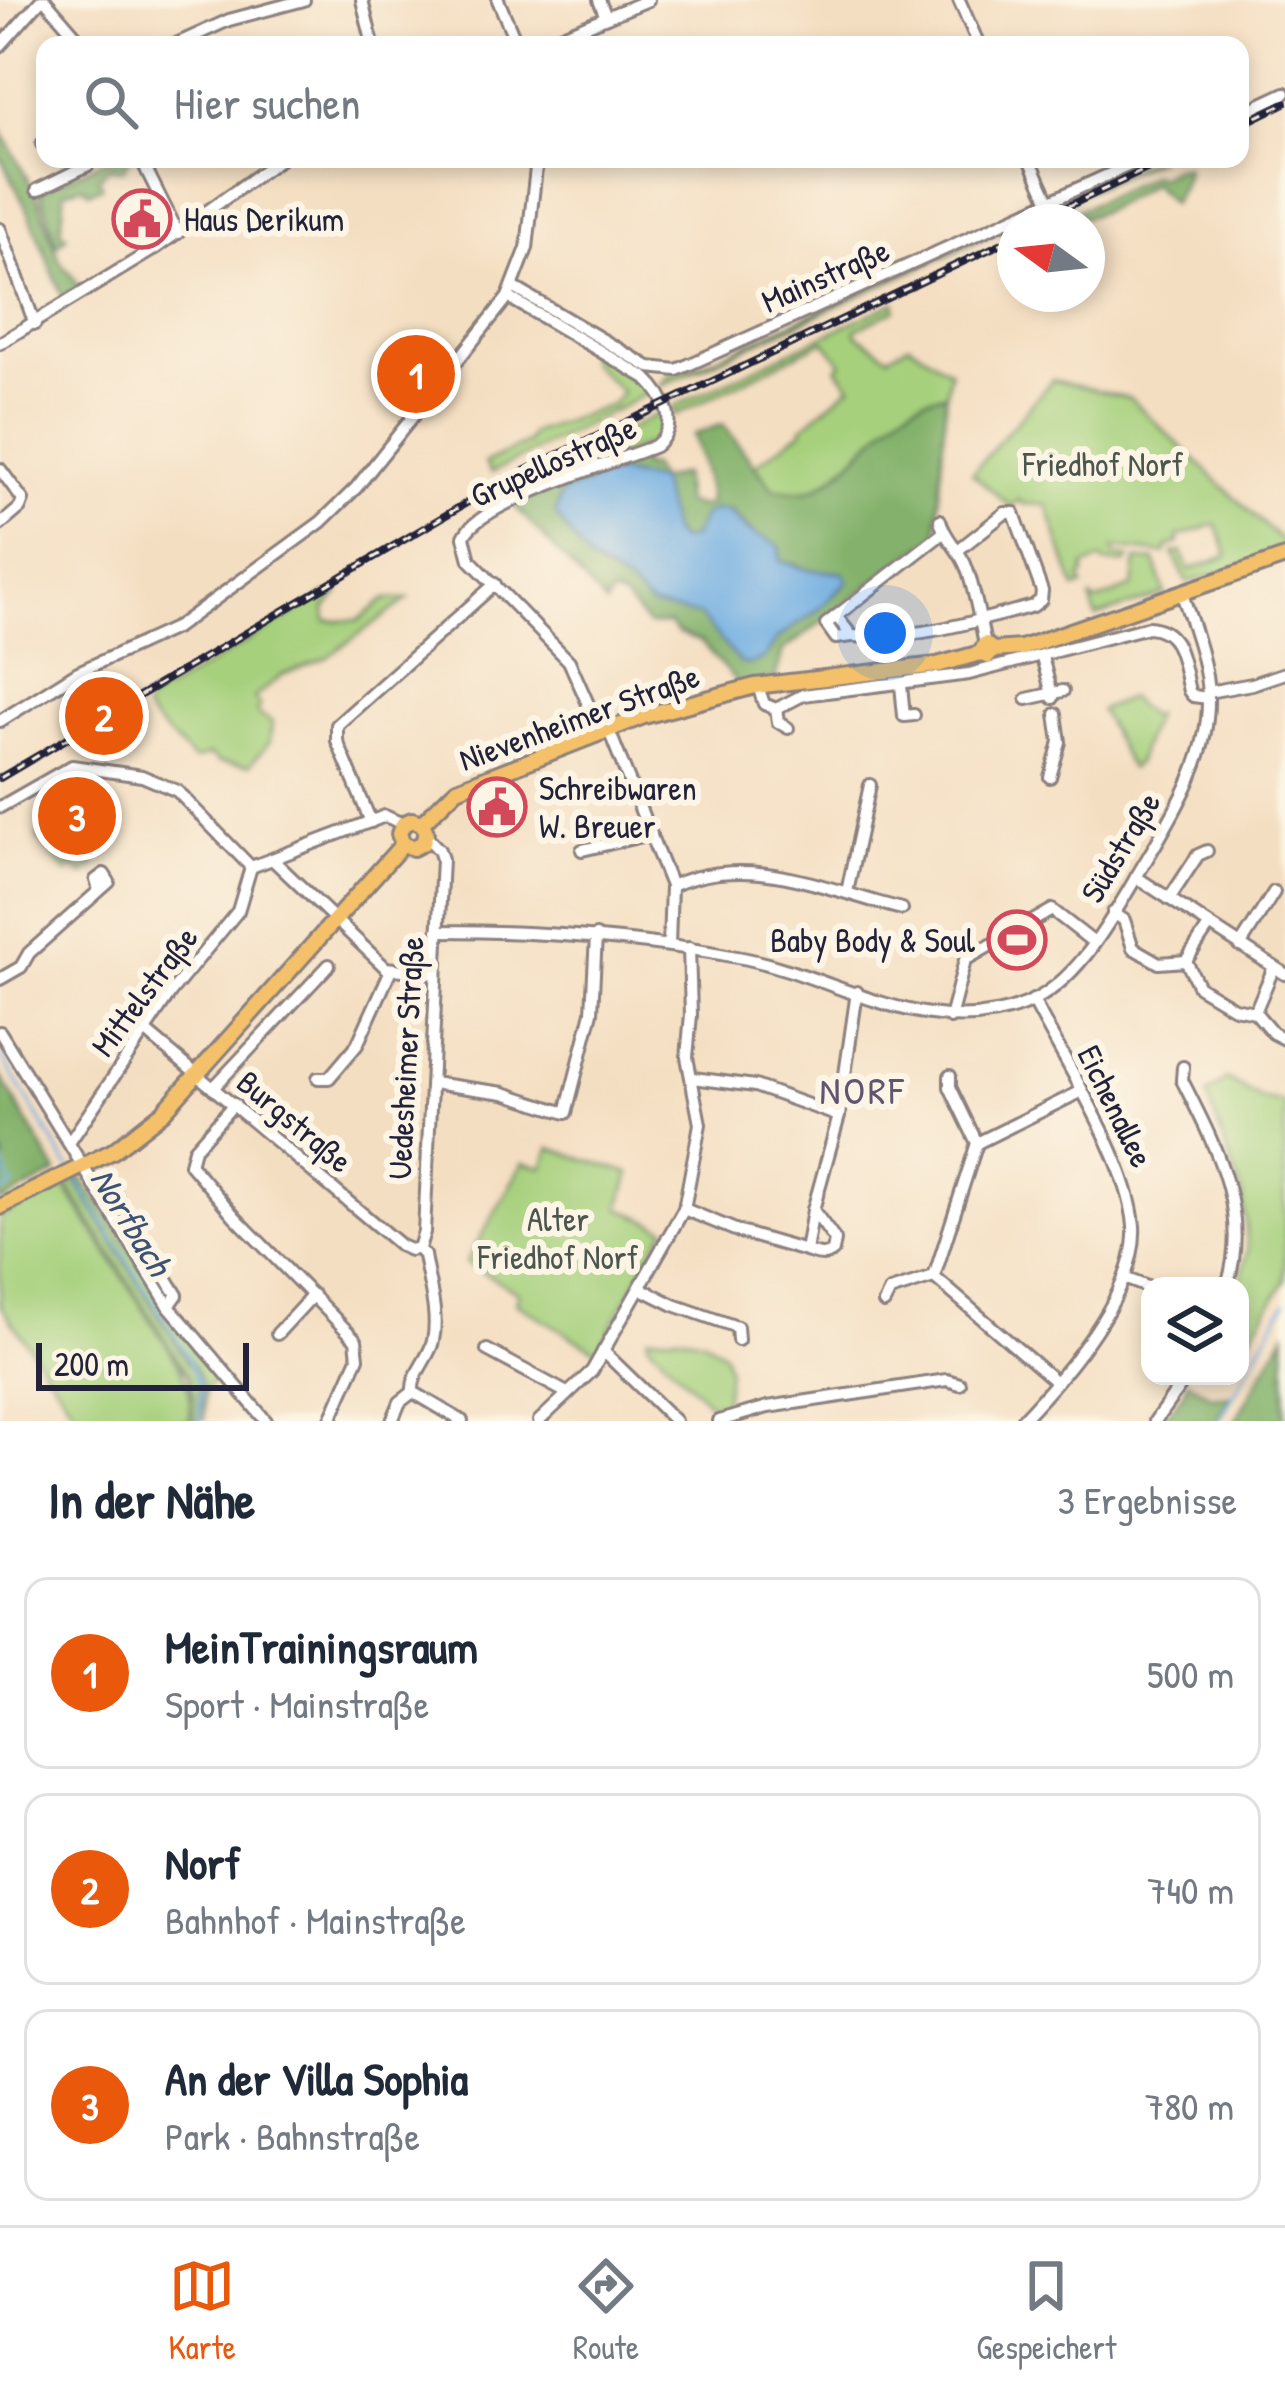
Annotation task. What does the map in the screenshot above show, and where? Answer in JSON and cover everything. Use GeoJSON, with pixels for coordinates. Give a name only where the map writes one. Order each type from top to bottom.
{"type":"FeatureCollection","features":[{"type":"Feature","properties":{"kind":"main road","name":"Nievenheimer Straße"},"geometry":{"type":"LineString","coordinates":[[0,1207],[76,1171],[138,1134],[198,1075],[335,920],[418,838],[458,789],[604,729],[758,686],[938,665],[986,649],[1021,648],[1285,556]]}},
{"type":"Feature","properties":{"kind":"main road"},"geometry":{"type":"LineString","coordinates":[[403,824],[412,820],[418,838]]}},
{"type":"Feature","properties":{"kind":"street"},"geometry":{"type":"LineString","coordinates":[[0,46],[43,0],[76,36]]}},
{"type":"Feature","properties":{"kind":"street"},"geometry":{"type":"LineString","coordinates":[[192,36],[219,23],[304,0]]}},
{"type":"Feature","properties":{"kind":"street"},"geometry":{"type":"LineString","coordinates":[[362,0],[372,36]]}},
{"type":"Feature","properties":{"kind":"street"},"geometry":{"type":"LineString","coordinates":[[498,0],[515,36]]}},
{"type":"Feature","properties":{"kind":"street"},"geometry":{"type":"LineString","coordinates":[[599,0],[606,17]]}},
{"type":"Feature","properties":{"kind":"street"},"geometry":{"type":"LineString","coordinates":[[560,36],[648,0]]}},
{"type":"Feature","properties":{"kind":"street"},"geometry":{"type":"LineString","coordinates":[[959,0],[975,36]]}},
{"type":"Feature","properties":{"kind":"street"},"geometry":{"type":"LineString","coordinates":[[1249,110],[1285,92]]}},
{"type":"Feature","properties":{"kind":"street"},"geometry":{"type":"LineString","coordinates":[[38,190],[82,168]]}},
{"type":"Feature","properties":{"kind":"street"},"geometry":{"type":"LineString","coordinates":[[146,168],[178,233]]}},
{"type":"Feature","properties":{"kind":"street"},"geometry":{"type":"LineString","coordinates":[[0,343],[178,233],[268,168]]}},
{"type":"Feature","properties":{"kind":"street"},"geometry":{"type":"LineString","coordinates":[[0,722],[78,672],[177,627],[321,522],[372,470],[511,292],[529,238],[536,168]]}},
{"type":"Feature","properties":{"kind":"street"},"geometry":{"type":"LineString","coordinates":[[1034,168],[1049,201]]}},
{"type":"Feature","properties":{"kind":"street","name":"Mainstraße"},"geometry":{"type":"LineString","coordinates":[[511,292],[526,302],[534,299],[649,367],[677,370],[1123,168]]}},
{"type":"Feature","properties":{"kind":"street"},"geometry":{"type":"LineString","coordinates":[[0,229],[35,324]]}},
{"type":"Feature","properties":{"kind":"street","name":"Grupellostraße"},"geometry":{"type":"LineString","coordinates":[[511,292],[646,378],[667,410],[669,430],[655,446],[523,496],[471,524],[464,537],[466,551],[569,661],[604,729],[671,886]]}},
{"type":"Feature","properties":{"kind":"street"},"geometry":{"type":"LineString","coordinates":[[534,299],[540,314]]}},
{"type":"Feature","properties":{"kind":"street"},"geometry":{"type":"LineString","coordinates":[[0,469],[22,497],[20,508],[0,525]]}},
{"type":"Feature","properties":{"kind":"street"},"geometry":{"type":"LineString","coordinates":[[958,550],[1005,514],[1018,515],[1042,598],[1034,606],[980,620],[949,629],[868,638],[852,636],[836,616],[941,526],[971,581],[980,620],[986,649]]}},
{"type":"Feature","properties":{"kind":"street"},"geometry":{"type":"LineString","coordinates":[[371,822],[337,741],[337,725],[495,584]]}},
{"type":"Feature","properties":{"kind":"street","name":"Südstraße"},"geometry":{"type":"LineString","coordinates":[[438,931],[596,936],[689,948],[787,968],[908,1012],[950,1018],[980,1016],[1034,1000],[1062,980],[1094,942],[1172,817],[1190,778],[1208,695],[1182,594]]}},
{"type":"Feature","properties":{"kind":"street"},"geometry":{"type":"LineString","coordinates":[[776,709],[803,695],[901,685],[1096,647],[1143,627],[1165,630],[1178,644],[1190,699],[1285,673]]}},
{"type":"Feature","properties":{"kind":"street"},"geometry":{"type":"LineString","coordinates":[[1027,699],[1056,694],[1042,657]]}},
{"type":"Feature","properties":{"kind":"street"},"geometry":{"type":"LineString","coordinates":[[901,685],[906,716]]}},
{"type":"Feature","properties":{"kind":"street"},"geometry":{"type":"LineString","coordinates":[[758,686],[764,704],[776,709]]}},
{"type":"Feature","properties":{"kind":"street"},"geometry":{"type":"LineString","coordinates":[[776,709],[779,724],[788,728]]}},
{"type":"Feature","properties":{"kind":"street"},"geometry":{"type":"LineString","coordinates":[[1050,777],[1060,742],[1056,714]]}},
{"type":"Feature","properties":{"kind":"street"},"geometry":{"type":"LineString","coordinates":[[0,807],[72,766],[142,776],[177,791],[251,867],[388,816],[403,824]]}},
{"type":"Feature","properties":{"kind":"street"},"geometry":{"type":"LineString","coordinates":[[847,892],[870,785]]}},
{"type":"Feature","properties":{"kind":"street"},"geometry":{"type":"LineString","coordinates":[[582,850],[651,834]]}},
{"type":"Feature","properties":{"kind":"street","name":"Uedesheimer Straße"},"geometry":{"type":"LineString","coordinates":[[392,1421],[400,1402],[413,1392],[412,1383],[430,1353],[435,1324],[424,1255],[415,1250],[424,1232],[441,868],[418,838]]}},
{"type":"Feature","properties":{"kind":"street"},"geometry":{"type":"LineString","coordinates":[[1169,899],[1198,855],[1207,851]]}},
{"type":"Feature","properties":{"kind":"street"},"geometry":{"type":"LineString","coordinates":[[273,860],[391,970],[436,974]]}},
{"type":"Feature","properties":{"kind":"street","name":"Mittelstraße"},"geometry":{"type":"LineString","coordinates":[[69,1143],[171,992],[238,911],[251,867]]}},
{"type":"Feature","properties":{"kind":"street"},"geometry":{"type":"LineString","coordinates":[[669,945],[671,886],[703,874],[741,871],[814,882],[902,909]]}},
{"type":"Feature","properties":{"kind":"street"},"geometry":{"type":"LineString","coordinates":[[1136,877],[1279,970],[1255,1012]]}},
{"type":"Feature","properties":{"kind":"street"},"geometry":{"type":"LineString","coordinates":[[0,979],[21,967],[37,946],[99,890]]}},
{"type":"Feature","properties":{"kind":"street"},"geometry":{"type":"LineString","coordinates":[[1240,946],[1274,892]]}},
{"type":"Feature","properties":{"kind":"street"},"geometry":{"type":"LineString","coordinates":[[950,1018],[965,960],[1049,912],[1056,911],[1094,942]]}},
{"type":"Feature","properties":{"kind":"street"},"geometry":{"type":"LineString","coordinates":[[1113,913],[1124,920],[1132,948],[1159,963],[1186,961]]}},
{"type":"Feature","properties":{"kind":"street"},"geometry":{"type":"LineString","coordinates":[[1186,961],[1209,926]]}},
{"type":"Feature","properties":{"kind":"street"},"geometry":{"type":"LineString","coordinates":[[432,1083],[504,1093],[566,1113],[592,1012],[596,936]]}},
{"type":"Feature","properties":{"kind":"street"},"geometry":{"type":"LineString","coordinates":[[539,1421],[588,1375],[684,1208],[700,1124],[686,1057],[691,1015],[689,948]]}},
{"type":"Feature","properties":{"kind":"street"},"geometry":{"type":"LineString","coordinates":[[1186,961],[1199,987],[1234,1008],[1255,1012],[1285,1040]]}},
{"type":"Feature","properties":{"kind":"street"},"geometry":{"type":"LineString","coordinates":[[214,1087],[329,965]]}},
{"type":"Feature","properties":{"kind":"street"},"geometry":{"type":"LineString","coordinates":[[318,1078],[329,1078],[353,1051],[391,970]]}},
{"type":"Feature","properties":{"kind":"street"},"geometry":{"type":"LineString","coordinates":[[806,1252],[839,1116],[857,992]]}},
{"type":"Feature","properties":{"kind":"street","name":"Eichenallee"},"geometry":{"type":"LineString","coordinates":[[1021,1421],[1105,1314],[1124,1278],[1133,1240],[1129,1197],[1114,1156],[1034,1000]]}},
{"type":"Feature","properties":{"kind":"street","name":"Burgstraße"},"geometry":{"type":"LineString","coordinates":[[145,1031],[397,1243],[415,1250]]}},
{"type":"Feature","properties":{"kind":"street"},"geometry":{"type":"LineString","coordinates":[[0,1032],[69,1143],[76,1171],[94,1183],[108,1183],[177,1295],[170,1306],[266,1421]]}},
{"type":"Feature","properties":{"kind":"street"},"geometry":{"type":"LineString","coordinates":[[1183,1067],[1182,1080],[1217,1151],[1234,1206],[1237,1245],[1230,1277]]}},
{"type":"Feature","properties":{"kind":"street"},"geometry":{"type":"LineString","coordinates":[[934,1277],[977,1143],[950,1087],[950,1076]]}},
{"type":"Feature","properties":{"kind":"street"},"geometry":{"type":"LineString","coordinates":[[693,1078],[722,1078],[755,1086],[839,1116]]}},
{"type":"Feature","properties":{"kind":"street"},"geometry":{"type":"LineString","coordinates":[[977,1143],[1080,1092]]}},
{"type":"Feature","properties":{"kind":"street"},"geometry":{"type":"LineString","coordinates":[[234,1104],[194,1149],[190,1164],[354,1336],[359,1347],[331,1421]]}},
{"type":"Feature","properties":{"kind":"street"},"geometry":{"type":"LineString","coordinates":[[684,1208],[740,1232],[824,1256],[836,1244],[813,1210]]}},
{"type":"Feature","properties":{"kind":"street"},"geometry":{"type":"LineString","coordinates":[[884,1303],[890,1291],[934,1277]]}},
{"type":"Feature","properties":{"kind":"street"},"geometry":{"type":"LineString","coordinates":[[934,1277],[1056,1382]]}},
{"type":"Feature","properties":{"kind":"street"},"geometry":{"type":"LineString","coordinates":[[1124,1278],[1141,1285]]}},
{"type":"Feature","properties":{"kind":"street"},"geometry":{"type":"LineString","coordinates":[[640,1288],[737,1327],[738,1340]]}},
{"type":"Feature","properties":{"kind":"street"},"geometry":{"type":"LineString","coordinates":[[277,1334],[313,1295]]}},
{"type":"Feature","properties":{"kind":"street"},"geometry":{"type":"LineString","coordinates":[[487,1350],[567,1393]]}},
{"type":"Feature","properties":{"kind":"street"},"geometry":{"type":"LineString","coordinates":[[603,1352],[675,1421]]}},
{"type":"Feature","properties":{"kind":"street"},"geometry":{"type":"LineString","coordinates":[[719,1421],[790,1403],[947,1381],[960,1384]]}},
{"type":"Feature","properties":{"kind":"street"},"geometry":{"type":"LineString","coordinates":[[1155,1421],[1181,1385]]}},
{"type":"Feature","properties":{"kind":"street"},"geometry":{"type":"LineString","coordinates":[[413,1392],[463,1421]]}},
{"type":"Feature","properties":{"kind":"green space"},"geometry":{"type":"Polygon","coordinates":[[[0,128],[36,194],[60,261],[79,285],[63,298],[0,156],[0,128]]]}},
{"type":"Feature","properties":{"kind":"green space"},"geometry":{"type":"Polygon","coordinates":[[[87,168],[109,168],[99,178],[102,187],[65,191],[61,232],[67,236],[57,245],[40,191],[87,168]]]}},
{"type":"Feature","properties":{"kind":"green space"},"geometry":{"type":"Polygon","coordinates":[[[1131,168],[1138,168],[1060,204],[1052,204],[1131,168]]]}},
{"type":"Feature","properties":{"kind":"green space"},"geometry":{"type":"Polygon","coordinates":[[[1186,168],[1172,204],[1152,183],[1105,210],[1105,204],[1091,204],[1153,174],[1158,177],[1186,168]]]}},
{"type":"Feature","properties":{"kind":"green space"},"geometry":{"type":"Polygon","coordinates":[[[997,229],[659,387],[670,374],[700,365],[997,229]]]}},
{"type":"Feature","properties":{"kind":"green space"},"geometry":{"type":"Polygon","coordinates":[[[895,302],[896,309],[856,329],[856,334],[889,356],[909,344],[950,371],[946,394],[909,408],[812,489],[773,489],[755,465],[851,386],[837,368],[842,363],[824,341],[675,415],[673,407],[895,302]]]}},
{"type":"Feature","properties":{"kind":"green space"},"geometry":{"type":"Polygon","coordinates":[[[586,345],[652,391],[491,473],[485,463],[527,443],[532,433],[611,405],[622,392],[590,362],[586,345]]]}},
{"type":"Feature","properties":{"kind":"green space","name":"Friedhof Norf"},"geometry":{"type":"Polygon","coordinates":[[[1052,380],[1130,398],[1285,545],[1285,553],[1187,583],[1173,553],[1182,552],[1189,570],[1228,556],[1216,524],[1178,537],[1179,543],[1168,547],[1165,554],[1113,548],[1116,556],[1129,558],[1127,563],[1102,559],[1084,567],[1083,586],[1075,589],[1047,505],[1019,500],[1011,507],[972,473],[1052,380]]]}},
{"type":"Feature","properties":{"kind":"green space"},"geometry":{"type":"Polygon","coordinates":[[[946,394],[937,534],[783,651],[775,679],[739,685],[701,642],[677,633],[669,624],[648,625],[624,599],[612,594],[606,605],[514,505],[639,456],[643,467],[651,466],[659,480],[682,474],[685,503],[703,507],[709,502],[693,435],[723,424],[773,489],[806,491],[829,481],[891,421],[925,398],[946,394]],[[615,473],[565,491],[556,514],[597,567],[635,592],[700,616],[763,659],[778,638],[843,588],[780,561],[780,547],[755,535],[730,511],[713,510],[692,538],[680,541],[658,490],[636,477],[615,473]]]}},
{"type":"Feature","properties":{"kind":"green space"},"geometry":{"type":"Polygon","coordinates":[[[664,411],[667,420],[657,440],[495,506],[510,497],[507,490],[664,411]]]}},
{"type":"Feature","properties":{"kind":"green space"},"geometry":{"type":"Polygon","coordinates":[[[1136,560],[1155,561],[1165,594],[1096,617],[1090,597],[1095,602],[1133,587],[1136,560]]]}},
{"type":"Feature","properties":{"kind":"green space"},"geometry":{"type":"Polygon","coordinates":[[[338,594],[325,608],[326,621],[359,620],[386,599],[408,599],[326,658],[282,675],[254,698],[260,706],[257,713],[272,722],[270,741],[250,765],[218,762],[210,755],[194,760],[145,710],[150,700],[325,595],[338,594]]]}},
{"type":"Feature","properties":{"kind":"green space"},"geometry":{"type":"Polygon","coordinates":[[[1129,698],[1150,717],[1154,715],[1130,769],[1100,710],[1129,698]]]}},
{"type":"Feature","properties":{"kind":"green space"},"geometry":{"type":"Polygon","coordinates":[[[65,793],[97,820],[73,841],[95,864],[83,875],[74,865],[67,872],[37,837],[64,814],[50,802],[65,793]]]}},
{"type":"Feature","properties":{"kind":"green space"},"geometry":{"type":"Polygon","coordinates":[[[0,1075],[57,1173],[0,1203],[4,1159],[0,1151],[0,1075]]]}},
{"type":"Feature","properties":{"kind":"green space"},"geometry":{"type":"Polygon","coordinates":[[[1226,1079],[1264,1100],[1285,1103],[1285,1281],[1249,1339],[1249,1277],[1241,1277],[1248,1250],[1242,1193],[1207,1095],[1226,1079]]]}},
{"type":"Feature","properties":{"kind":"green space","name":"Alter Friedhof Norf"},"geometry":{"type":"Polygon","coordinates":[[[550,1148],[630,1173],[620,1208],[666,1228],[597,1351],[516,1303],[519,1293],[466,1263],[523,1163],[543,1167],[550,1148]]]}},
{"type":"Feature","properties":{"kind":"green space"},"geometry":{"type":"Polygon","coordinates":[[[82,1178],[195,1347],[192,1350],[219,1377],[205,1389],[204,1421],[203,1388],[197,1372],[77,1179],[82,1178]]]}},
{"type":"Feature","properties":{"kind":"green space"},"geometry":{"type":"Polygon","coordinates":[[[74,1180],[193,1371],[199,1386],[199,1421],[193,1421],[189,1377],[67,1184],[74,1180]]]}},
{"type":"Feature","properties":{"kind":"green space"},"geometry":{"type":"Polygon","coordinates":[[[65,1187],[178,1363],[190,1393],[190,1421],[81,1421],[0,1304],[0,1217],[65,1187]]]}},
{"type":"Feature","properties":{"kind":"green space"},"geometry":{"type":"Polygon","coordinates":[[[1285,1333],[1285,1421],[1235,1421],[1285,1333]]]}},
{"type":"Feature","properties":{"kind":"green space"},"geometry":{"type":"Polygon","coordinates":[[[648,1336],[702,1339],[724,1354],[728,1370],[724,1402],[709,1403],[648,1342],[648,1336]]]}},
{"type":"Feature","properties":{"kind":"green space"},"geometry":{"type":"Polygon","coordinates":[[[1187,1385],[1194,1385],[1212,1396],[1231,1396],[1216,1421],[1161,1421],[1187,1385]]]}},
{"type":"Feature","properties":{"kind":"water"},"geometry":{"type":"Polygon","coordinates":[[[615,473],[659,481],[673,535],[680,541],[692,538],[704,515],[726,511],[753,534],[780,547],[780,561],[844,573],[848,581],[778,638],[763,659],[748,665],[739,662],[700,616],[651,606],[626,583],[589,561],[556,515],[565,491],[615,473]]]}},
{"type":"Feature","properties":{"kind":"waterway","name":"Norfbach"},"geometry":{"type":"LineString","coordinates":[[0,1054],[69,1168]]}},
{"type":"Feature","properties":{"kind":"waterway"},"geometry":{"type":"LineString","coordinates":[[0,1157],[13,1187],[0,1192]]}},
{"type":"Feature","properties":{"kind":"waterway","name":"Norfbach"},"geometry":{"type":"LineString","coordinates":[[74,1176],[185,1352],[201,1388],[200,1421]]}},
{"type":"Feature","properties":{"kind":"waterway","name":"Norfbach"},"geometry":{"type":"LineString","coordinates":[[1219,1421],[1285,1303]]}},
{"type":"Feature","properties":{"kind":"railway"},"geometry":{"type":"LineString","coordinates":[[1249,121],[1285,103]]}},
{"type":"Feature","properties":{"kind":"railway"},"geometry":{"type":"LineString","coordinates":[[1073,204],[1149,168]]}},
{"type":"Feature","properties":{"kind":"railway"},"geometry":{"type":"LineString","coordinates":[[0,778],[507,479],[997,246]]}},
{"type":"Feature","properties":{"kind":"place","name":"Haus Derikum"},"geometry":{"type":"Point","coordinates":[142,219]}},
{"type":"Feature","properties":{"kind":"place","name":"MeinTrainingsraum"},"geometry":{"type":"Point","coordinates":[416,374]}},
{"type":"Feature","properties":{"kind":"place","name":"Norf"},"geometry":{"type":"Point","coordinates":[104,716]}},
{"type":"Feature","properties":{"kind":"place","name":"Schreibwaren W. Breuer"},"geometry":{"type":"Point","coordinates":[497,807]}},
{"type":"Feature","properties":{"kind":"place","name":"An der Villa Sophia"},"geometry":{"type":"Point","coordinates":[77,816]}},
{"type":"Feature","properties":{"kind":"place","name":"Baby Body & Soul"},"geometry":{"type":"Point","coordinates":[1017,940]}},
{"type":"Feature","properties":{"kind":"district","name":"NORF"},"geometry":{"type":"Point","coordinates":[863,1089]}}]}
